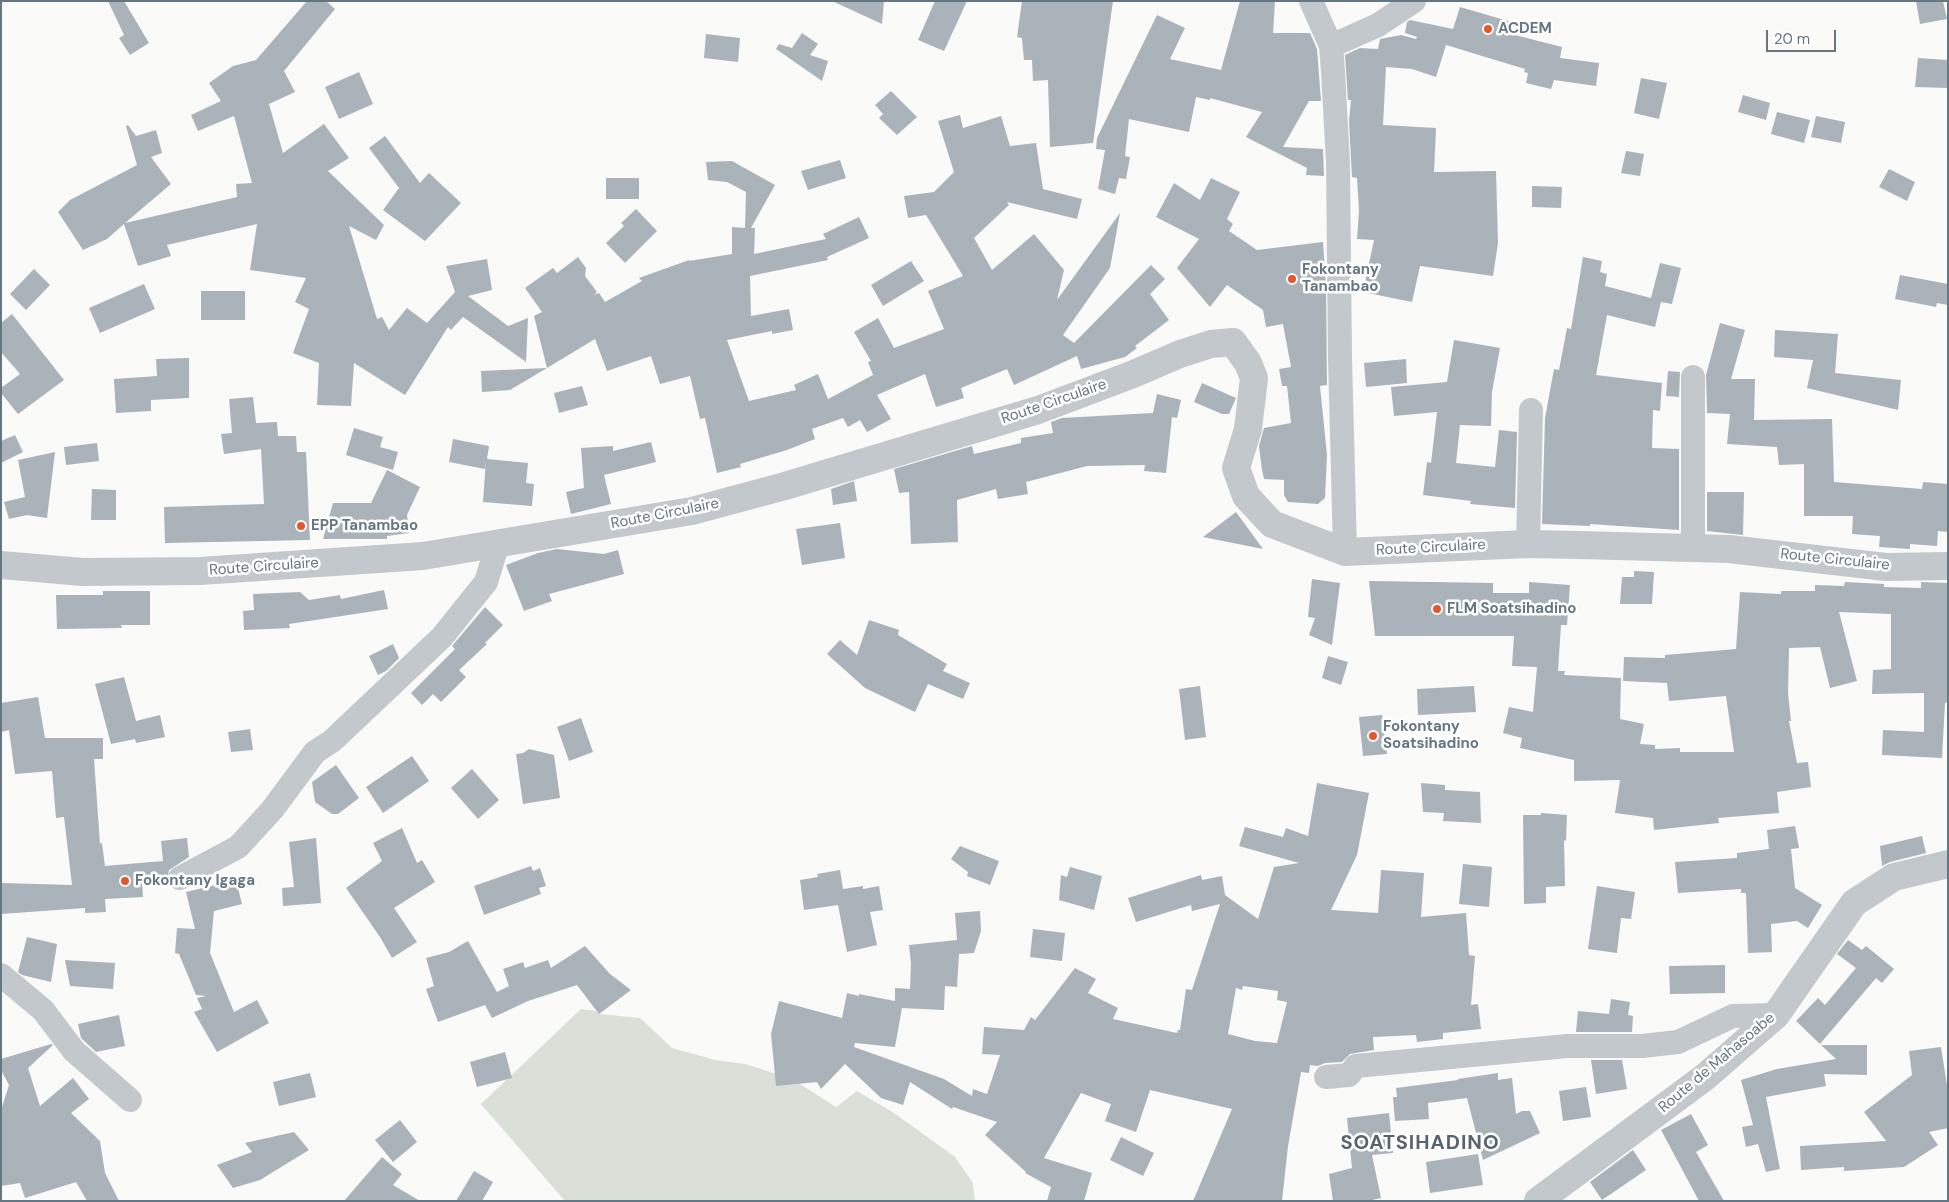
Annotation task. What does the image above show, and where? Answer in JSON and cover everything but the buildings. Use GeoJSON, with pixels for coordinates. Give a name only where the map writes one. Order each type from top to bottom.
{"type":"FeatureCollection","features":[{"type":"Feature","properties":{"kind":"street"},"geometry":{"type":"LineString","coordinates":[[1311,1],[1331,46],[1338,163],[1340,357],[1346,552]]}},
{"type":"Feature","properties":{"kind":"street"},"geometry":{"type":"LineString","coordinates":[[1331,46],[1378,25],[1414,1]]}},
{"type":"Feature","properties":{"kind":"street","name":"Route Circulaire"},"geometry":{"type":"LineString","coordinates":[[1,565],[83,572],[200,571],[423,556],[692,511],[785,486],[878,456],[1038,410],[1131,376],[1180,354],[1211,344],[1233,342],[1248,364],[1254,378],[1248,428],[1236,468],[1246,496],[1272,524],[1346,552],[1528,544],[1729,549],[1886,566],[1948,566]]}},
{"type":"Feature","properties":{"kind":"street"},"geometry":{"type":"LineString","coordinates":[[1693,377],[1693,549]]}},
{"type":"Feature","properties":{"kind":"street"},"geometry":{"type":"LineString","coordinates":[[1528,544],[1531,410]]}},
{"type":"Feature","properties":{"kind":"street"},"geometry":{"type":"LineString","coordinates":[[180,878],[238,847],[272,810],[316,752],[332,741],[442,636],[486,582],[498,544]]}},
{"type":"Feature","properties":{"kind":"street","name":"Route de Mahasoabe"},"geometry":{"type":"LineString","coordinates":[[1538,1201],[1705,1077],[1776,1015],[1854,903],[1894,876],[1948,864]]}},
{"type":"Feature","properties":{"kind":"street"},"geometry":{"type":"LineString","coordinates":[[1,975],[43,1010],[74,1051],[130,1100]]}},
{"type":"Feature","properties":{"kind":"street"},"geometry":{"type":"LineString","coordinates":[[1326,1077],[1349,1075],[1356,1066],[1567,1046],[1642,1046],[1678,1042],[1733,1016],[1776,1015]]}},
{"type":"Feature","properties":{"kind":"shaded area"},"geometry":{"type":"Polygon","coordinates":[[[581,1009],[596,1011],[599,1014],[640,1018],[672,1048],[715,1060],[745,1064],[792,1079],[836,1107],[857,1091],[894,1113],[955,1157],[973,1183],[975,1201],[565,1201],[481,1104],[581,1009]]]}},
{"type":"Feature","properties":{"kind":"place","name":"ACDEM"},"geometry":{"type":"Point","coordinates":[1488,29]}},
{"type":"Feature","properties":{"kind":"place","name":"Fokontany Tanambao"},"geometry":{"type":"Point","coordinates":[1292,279]}},
{"type":"Feature","properties":{"kind":"place","name":"EPP Tanambao"},"geometry":{"type":"Point","coordinates":[301,526]}},
{"type":"Feature","properties":{"kind":"place","name":"FLM Soatsihadino"},"geometry":{"type":"Point","coordinates":[1437,609]}},
{"type":"Feature","properties":{"kind":"place","name":"Fokontany Soatsihadino"},"geometry":{"type":"Point","coordinates":[1373,736]}},
{"type":"Feature","properties":{"kind":"place","name":"Fokontany Igaga"},"geometry":{"type":"Point","coordinates":[125,881]}},
{"type":"Feature","properties":{"kind":"district","name":"SOATSIHADINO"},"geometry":{"type":"Point","coordinates":[1420,1144]}}]}
